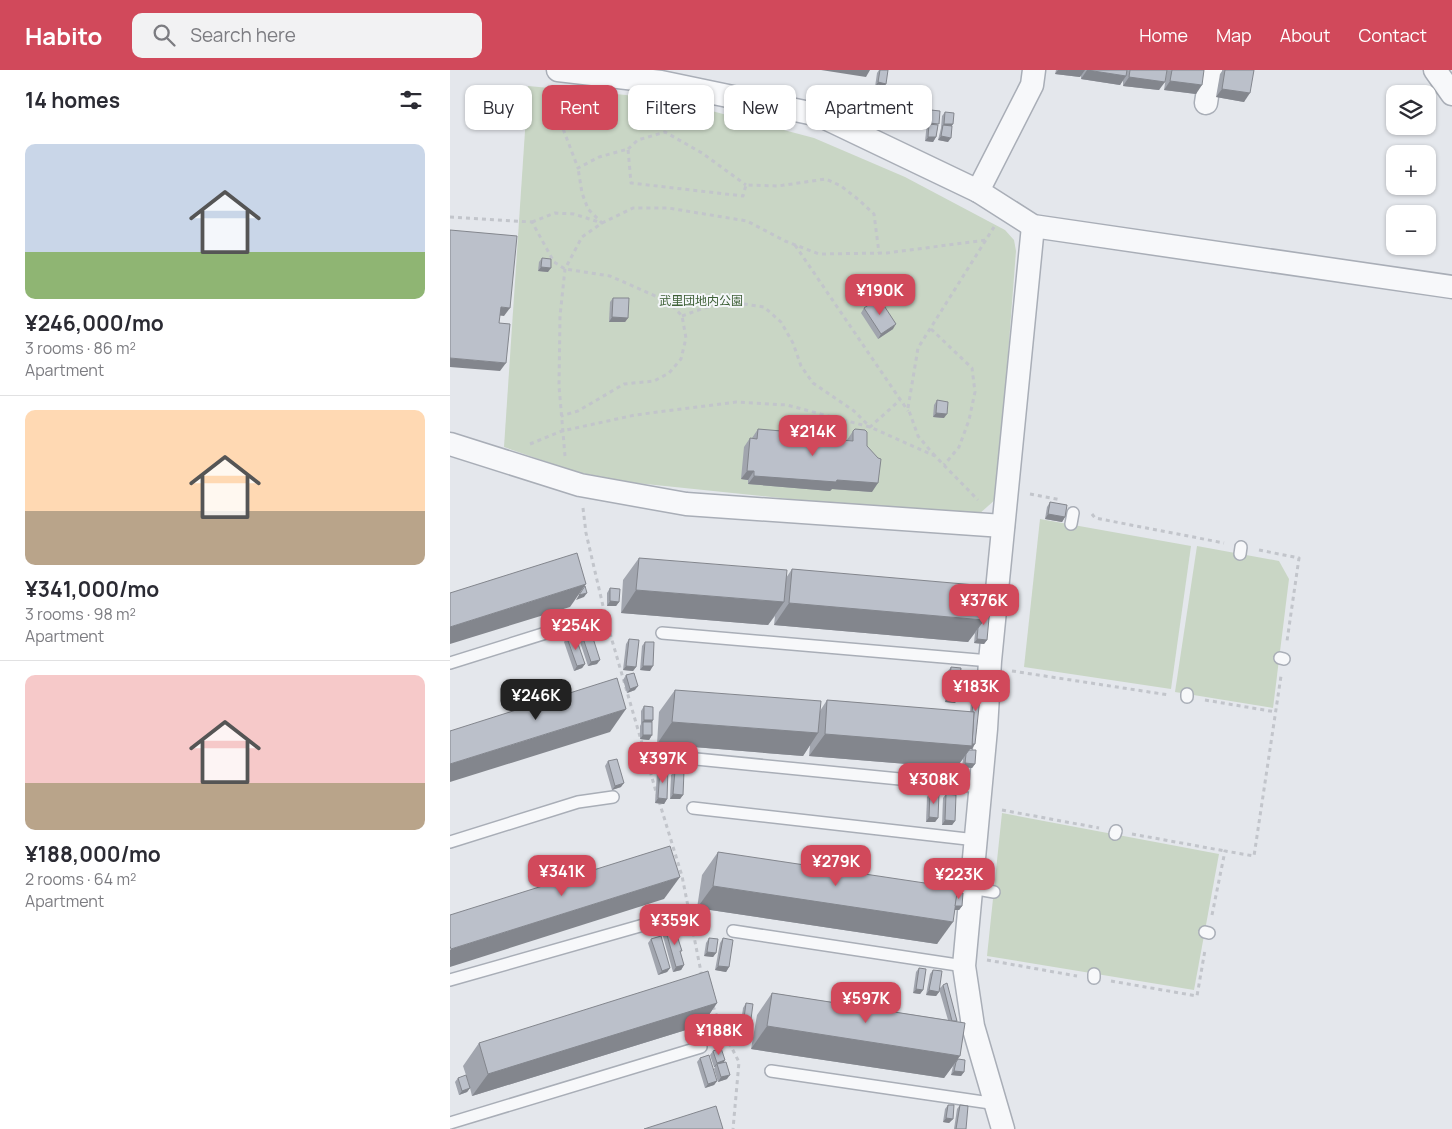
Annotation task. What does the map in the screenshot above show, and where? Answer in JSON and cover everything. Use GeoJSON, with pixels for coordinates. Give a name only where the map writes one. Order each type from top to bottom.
{"type":"FeatureCollection","features":[{"type":"Feature","properties":{"kind":"street"},"geometry":{"type":"LineString","coordinates":[[978,191],[1032,85],[1034,70]]}},
{"type":"Feature","properties":{"kind":"street"},"geometry":{"type":"LineString","coordinates":[[1206,103],[1211,70]]}},
{"type":"Feature","properties":{"kind":"street"},"geometry":{"type":"LineString","coordinates":[[1435,70],[1452,94]]}},
{"type":"Feature","properties":{"kind":"street"},"geometry":{"type":"LineString","coordinates":[[553,79],[660,82],[819,115],[978,191],[1033,226],[1452,287]]}},
{"type":"Feature","properties":{"kind":"street"},"geometry":{"type":"LineString","coordinates":[[1003,1129],[973,1026],[964,961],[981,787],[990,664],[1033,226]]}},
{"type":"Feature","properties":{"kind":"street"},"geometry":{"type":"LineString","coordinates":[[453,449],[501,460],[574,483],[686,504],[1003,526]]}},
{"type":"Feature","properties":{"kind":"lane"},"geometry":{"type":"LineString","coordinates":[[450,663],[565,628]]}},
{"type":"Feature","properties":{"kind":"lane"},"geometry":{"type":"LineString","coordinates":[[662,633],[990,664]]}},
{"type":"Feature","properties":{"kind":"lane"},"geometry":{"type":"LineString","coordinates":[[676,758],[981,787]]}},
{"type":"Feature","properties":{"kind":"lane"},"geometry":{"type":"LineString","coordinates":[[450,842],[578,802],[613,797]]}},
{"type":"Feature","properties":{"kind":"lane"},"geometry":{"type":"LineString","coordinates":[[692,808],[976,840]]}},
{"type":"Feature","properties":{"kind":"lane"},"geometry":{"type":"LineString","coordinates":[[971,888],[994,892]]}},
{"type":"Feature","properties":{"kind":"lane"},"geometry":{"type":"LineString","coordinates":[[450,980],[654,922]]}},
{"type":"Feature","properties":{"kind":"lane"},"geometry":{"type":"LineString","coordinates":[[733,931],[964,961]]}},
{"type":"Feature","properties":{"kind":"lane"},"geometry":{"type":"LineString","coordinates":[[450,1124],[702,1048]]}},
{"type":"Feature","properties":{"kind":"lane"},"geometry":{"type":"LineString","coordinates":[[771,1070],[997,1104]]}},
{"type":"Feature","properties":{"kind":"path"},"geometry":{"type":"LineString","coordinates":[[553,79],[578,168],[582,193],[588,209],[602,223]]}},
{"type":"Feature","properties":{"kind":"path"},"geometry":{"type":"LineString","coordinates":[[578,168],[599,157],[628,148],[638,140],[665,132],[702,153],[746,185],[778,186],[826,178],[841,186],[874,214],[879,253]]}},
{"type":"Feature","properties":{"kind":"path"},"geometry":{"type":"LineString","coordinates":[[628,148],[631,183],[743,196],[746,185]]}},
{"type":"Feature","properties":{"kind":"path"},"geometry":{"type":"LineString","coordinates":[[704,982],[682,876],[607,623],[562,431],[559,386],[560,316],[565,269],[582,237],[602,223],[633,208],[668,208],[747,221],[795,245],[819,254],[879,253],[986,240]]}},
{"type":"Feature","properties":{"kind":"path"},"geometry":{"type":"LineString","coordinates":[[1003,526],[944,466],[918,436],[908,408],[918,348],[1005,208]]}},
{"type":"Feature","properties":{"kind":"path"},"geometry":{"type":"LineString","coordinates":[[450,217],[532,222],[555,213],[574,214],[602,223]]}},
{"type":"Feature","properties":{"kind":"path"},"geometry":{"type":"LineString","coordinates":[[532,222],[554,262],[565,269],[610,276],[669,302],[682,316],[686,338],[681,359],[669,372],[654,381],[624,384],[578,411],[561,416]]}},
{"type":"Feature","properties":{"kind":"path"},"geometry":{"type":"LineString","coordinates":[[795,245],[911,416]]}},
{"type":"Feature","properties":{"kind":"path"},"geometry":{"type":"LineString","coordinates":[[682,316],[704,308],[730,302],[764,307],[781,322],[793,343],[801,366],[812,383],[854,411],[870,427]]}},
{"type":"Feature","properties":{"kind":"path"},"geometry":{"type":"LineString","coordinates":[[931,329],[972,368],[975,392],[970,420],[959,448],[944,466]]}},
{"type":"Feature","properties":{"kind":"path"},"geometry":{"type":"LineString","coordinates":[[870,427],[900,400]]}},
{"type":"Feature","properties":{"kind":"path"},"geometry":{"type":"LineString","coordinates":[[501,460],[528,445],[562,431],[635,415],[736,402],[787,405],[870,427],[935,456]]}},
{"type":"Feature","properties":{"kind":"path"},"geometry":{"type":"LineString","coordinates":[[1031,494],[1066,500]]}},
{"type":"Feature","properties":{"kind":"path"},"geometry":{"type":"LineString","coordinates":[[964,961],[1094,976],[1197,996],[1207,933],[1224,851],[1254,856],[1276,712],[1282,658],[1299,558],[1241,550],[1110,521]]}},
{"type":"Feature","properties":{"kind":"path"},"geometry":{"type":"LineString","coordinates":[[990,664],[1276,712]]}},
{"type":"Feature","properties":{"kind":"path"},"geometry":{"type":"LineString","coordinates":[[711,1000],[721,1027],[739,1062],[733,1129]]}},
{"type":"Feature","properties":{"kind":"green space","name":"武里団地内公園"},"geometry":{"type":"Polygon","coordinates":[[[532,86],[542,87],[542,130],[618,130],[618,94],[628,95],[628,130],[714,130],[714,112],[724,114],[724,130],[784,130],[814,138],[905,177],[1005,230],[1014,240],[1016,251],[997,498],[978,515],[819,502],[636,483],[576,472],[504,447],[525,130],[532,130],[532,86]]]}},
{"type":"Feature","properties":{"kind":"green space"},"geometry":{"type":"Polygon","coordinates":[[[1040,519],[1191,546],[1171,689],[1024,667],[1040,519]]]}},
{"type":"Feature","properties":{"kind":"green space"},"geometry":{"type":"Polygon","coordinates":[[[1197,546],[1279,561],[1289,579],[1273,708],[1175,692],[1197,546]]]}},
{"type":"Feature","properties":{"kind":"green space"},"geometry":{"type":"Polygon","coordinates":[[[1002,813],[1219,854],[1194,990],[987,956],[1002,813]]]}},
{"type":"Feature","properties":{"kind":"building"},"geometry":{"type":"Polygon","coordinates":[[[880,70],[888,70],[886,84],[878,82],[880,70]]]}},
{"type":"Feature","properties":{"kind":"building"},"geometry":{"type":"Polygon","coordinates":[[[1087,70],[1127,70],[1126,76],[1087,70]]]}},
{"type":"Feature","properties":{"kind":"building"},"geometry":{"type":"Polygon","coordinates":[[[1130,70],[1167,70],[1165,82],[1129,77],[1130,70]]]}},
{"type":"Feature","properties":{"kind":"building"},"geometry":{"type":"Polygon","coordinates":[[[1172,70],[1204,70],[1202,85],[1170,81],[1172,70]]]}},
{"type":"Feature","properties":{"kind":"building"},"geometry":{"type":"Polygon","coordinates":[[[1225,70],[1254,70],[1250,93],[1222,89],[1225,70]]]}},
{"type":"Feature","properties":{"kind":"building"},"geometry":{"type":"Polygon","coordinates":[[[932,110],[940,111],[939,124],[932,123],[932,110]]]}},
{"type":"Feature","properties":{"kind":"building"},"geometry":{"type":"Polygon","coordinates":[[[945,112],[954,113],[953,124],[944,124],[945,112]]]}},
{"type":"Feature","properties":{"kind":"building"},"geometry":{"type":"Polygon","coordinates":[[[932,124],[938,125],[936,137],[928,137],[929,130],[932,130],[932,124]]]}},
{"type":"Feature","properties":{"kind":"building"},"geometry":{"type":"Polygon","coordinates":[[[943,125],[952,126],[951,138],[941,136],[943,125]]]}},
{"type":"Feature","properties":{"kind":"building"},"geometry":{"type":"Polygon","coordinates":[[[450,230],[517,236],[510,308],[501,307],[499,323],[510,324],[506,363],[450,358],[450,230]]]}},
{"type":"Feature","properties":{"kind":"building"},"geometry":{"type":"Polygon","coordinates":[[[542,258],[551,259],[551,268],[541,267],[542,258]]]}},
{"type":"Feature","properties":{"kind":"building"},"geometry":{"type":"Polygon","coordinates":[[[613,298],[629,298],[628,318],[612,317],[613,298]]]}},
{"type":"Feature","properties":{"kind":"building"},"geometry":{"type":"Polygon","coordinates":[[[879,298],[896,324],[881,334],[864,308],[879,298]]]}},
{"type":"Feature","properties":{"kind":"building"},"geometry":{"type":"Polygon","coordinates":[[[937,400],[948,402],[947,414],[936,413],[937,400]]]}},
{"type":"Feature","properties":{"kind":"building"},"geometry":{"type":"Polygon","coordinates":[[[758,429],[841,436],[841,440],[853,441],[853,431],[855,429],[865,430],[867,432],[867,446],[881,459],[878,483],[754,476],[754,471],[747,471],[750,438],[757,439],[758,429]]]}},
{"type":"Feature","properties":{"kind":"building"},"geometry":{"type":"Polygon","coordinates":[[[1050,502],[1067,505],[1065,517],[1048,514],[1050,502]]]}},
{"type":"Feature","properties":{"kind":"building"},"geometry":{"type":"Polygon","coordinates":[[[577,553],[586,584],[450,627],[450,593],[577,553]]]}},
{"type":"Feature","properties":{"kind":"building"},"geometry":{"type":"Polygon","coordinates":[[[639,558],[787,570],[784,602],[636,590],[639,558]]]}},
{"type":"Feature","properties":{"kind":"building"},"geometry":{"type":"Polygon","coordinates":[[[792,569],[987,586],[984,620],[789,603],[792,569]]]}},
{"type":"Feature","properties":{"kind":"building"},"geometry":{"type":"Polygon","coordinates":[[[585,586],[587,593],[579,595],[585,586]]]}},
{"type":"Feature","properties":{"kind":"building"},"geometry":{"type":"Polygon","coordinates":[[[610,588],[620,589],[619,602],[610,601],[610,588]]]}},
{"type":"Feature","properties":{"kind":"building"},"geometry":{"type":"Polygon","coordinates":[[[987,590],[990,590],[989,603],[986,602],[987,590]]]}},
{"type":"Feature","properties":{"kind":"building"},"geometry":{"type":"Polygon","coordinates":[[[985,607],[990,607],[987,640],[977,639],[978,628],[984,620],[985,607]]]}},
{"type":"Feature","properties":{"kind":"building"},"geometry":{"type":"Polygon","coordinates":[[[575,635],[585,664],[577,666],[567,638],[575,635]]]}},
{"type":"Feature","properties":{"kind":"building"},"geometry":{"type":"Polygon","coordinates":[[[592,635],[600,660],[591,662],[583,638],[592,635]]]}},
{"type":"Feature","properties":{"kind":"building"},"geometry":{"type":"Polygon","coordinates":[[[629,639],[639,640],[636,667],[626,666],[629,639]]]}},
{"type":"Feature","properties":{"kind":"building"},"geometry":{"type":"Polygon","coordinates":[[[645,642],[654,642],[653,666],[643,666],[645,642]]]}},
{"type":"Feature","properties":{"kind":"building"},"geometry":{"type":"Polygon","coordinates":[[[951,667],[961,668],[958,698],[948,697],[951,667]]]}},
{"type":"Feature","properties":{"kind":"building"},"geometry":{"type":"Polygon","coordinates":[[[634,673],[638,686],[630,689],[626,675],[634,673]]]}},
{"type":"Feature","properties":{"kind":"building"},"geometry":{"type":"Polygon","coordinates":[[[617,678],[626,709],[450,764],[450,731],[617,678]]]}},
{"type":"Feature","properties":{"kind":"building"},"geometry":{"type":"Polygon","coordinates":[[[975,688],[981,688],[975,744],[972,744],[974,712],[972,712],[975,688]]]}},
{"type":"Feature","properties":{"kind":"building"},"geometry":{"type":"Polygon","coordinates":[[[675,690],[821,701],[818,733],[672,722],[675,690]]]}},
{"type":"Feature","properties":{"kind":"building"},"geometry":{"type":"Polygon","coordinates":[[[827,700],[974,712],[972,746],[825,734],[827,700]]]}},
{"type":"Feature","properties":{"kind":"building"},"geometry":{"type":"Polygon","coordinates":[[[644,706],[653,707],[653,720],[644,720],[644,706]]]}},
{"type":"Feature","properties":{"kind":"building"},"geometry":{"type":"Polygon","coordinates":[[[643,722],[652,722],[652,735],[643,735],[643,722]]]}},
{"type":"Feature","properties":{"kind":"building"},"geometry":{"type":"Polygon","coordinates":[[[969,750],[976,750],[975,764],[965,763],[966,754],[969,750]]]}},
{"type":"Feature","properties":{"kind":"building"},"geometry":{"type":"Polygon","coordinates":[[[617,759],[624,783],[615,786],[608,761],[617,759]]]}},
{"type":"Feature","properties":{"kind":"building"},"geometry":{"type":"Polygon","coordinates":[[[660,768],[668,768],[667,799],[658,798],[660,768]]]}},
{"type":"Feature","properties":{"kind":"building"},"geometry":{"type":"Polygon","coordinates":[[[675,771],[684,771],[683,795],[673,794],[675,771]]]}},
{"type":"Feature","properties":{"kind":"building"},"geometry":{"type":"Polygon","coordinates":[[[930,793],[939,793],[938,818],[929,817],[930,793]]]}},
{"type":"Feature","properties":{"kind":"building"},"geometry":{"type":"Polygon","coordinates":[[[946,794],[956,795],[955,821],[945,820],[946,794]]]}},
{"type":"Feature","properties":{"kind":"building"},"geometry":{"type":"Polygon","coordinates":[[[670,846],[680,877],[451,949],[450,915],[670,846]]]}},
{"type":"Feature","properties":{"kind":"building"},"geometry":{"type":"Polygon","coordinates":[[[718,852],[958,888],[953,922],[713,886],[718,852]]]}},
{"type":"Feature","properties":{"kind":"building"},"geometry":{"type":"Polygon","coordinates":[[[957,893],[963,893],[962,906],[955,906],[957,893]]]}},
{"type":"Feature","properties":{"kind":"building"},"geometry":{"type":"Polygon","coordinates":[[[674,926],[682,951],[680,951],[684,965],[676,967],[665,928],[674,926]]]}},
{"type":"Feature","properties":{"kind":"building"},"geometry":{"type":"Polygon","coordinates":[[[661,936],[670,968],[662,971],[651,939],[661,936]]]}},
{"type":"Feature","properties":{"kind":"building"},"geometry":{"type":"Polygon","coordinates":[[[709,938],[718,939],[716,953],[707,952],[709,938]]]}},
{"type":"Feature","properties":{"kind":"building"},"geometry":{"type":"Polygon","coordinates":[[[723,938],[733,940],[729,967],[718,966],[723,938]]]}},
{"type":"Feature","properties":{"kind":"building"},"geometry":{"type":"Polygon","coordinates":[[[919,968],[926,969],[923,990],[916,989],[919,968]]]}},
{"type":"Feature","properties":{"kind":"building"},"geometry":{"type":"Polygon","coordinates":[[[933,970],[942,971],[939,992],[929,990],[933,970]]]}},
{"type":"Feature","properties":{"kind":"building"},"geometry":{"type":"Polygon","coordinates":[[[708,971],[717,1003],[488,1074],[479,1043],[708,971]]]}},
{"type":"Feature","properties":{"kind":"building"},"geometry":{"type":"Polygon","coordinates":[[[947,983],[957,1021],[952,1021],[943,985],[947,983]]]}},
{"type":"Feature","properties":{"kind":"building"},"geometry":{"type":"Polygon","coordinates":[[[772,993],[965,1023],[960,1056],[767,1026],[772,993]]]}},
{"type":"Feature","properties":{"kind":"building"},"geometry":{"type":"Polygon","coordinates":[[[746,1003],[753,1004],[749,1034],[742,1034],[746,1003]]]}},
{"type":"Feature","properties":{"kind":"building"},"geometry":{"type":"Polygon","coordinates":[[[721,1048],[725,1060],[717,1063],[713,1051],[721,1048]]]}},
{"type":"Feature","properties":{"kind":"building"},"geometry":{"type":"Polygon","coordinates":[[[709,1055],[717,1081],[708,1084],[700,1058],[709,1055]]]}},
{"type":"Feature","properties":{"kind":"building"},"geometry":{"type":"Polygon","coordinates":[[[958,1059],[965,1060],[964,1072],[954,1071],[958,1059]]]}},
{"type":"Feature","properties":{"kind":"building"},"geometry":{"type":"Polygon","coordinates":[[[726,1062],[730,1075],[721,1077],[717,1064],[726,1062]]]}},
{"type":"Feature","properties":{"kind":"building"},"geometry":{"type":"Polygon","coordinates":[[[466,1075],[470,1088],[462,1091],[458,1078],[466,1075]]]}},
{"type":"Feature","properties":{"kind":"building"},"geometry":{"type":"Polygon","coordinates":[[[948,1105],[954,1105],[953,1119],[946,1118],[948,1105]]]}},
{"type":"Feature","properties":{"kind":"building"},"geometry":{"type":"Polygon","coordinates":[[[960,1105],[968,1106],[966,1129],[956,1129],[960,1105]]]}},
{"type":"Feature","properties":{"kind":"building"},"geometry":{"type":"Polygon","coordinates":[[[716,1106],[723,1129],[644,1129],[716,1106]]]}}]}
